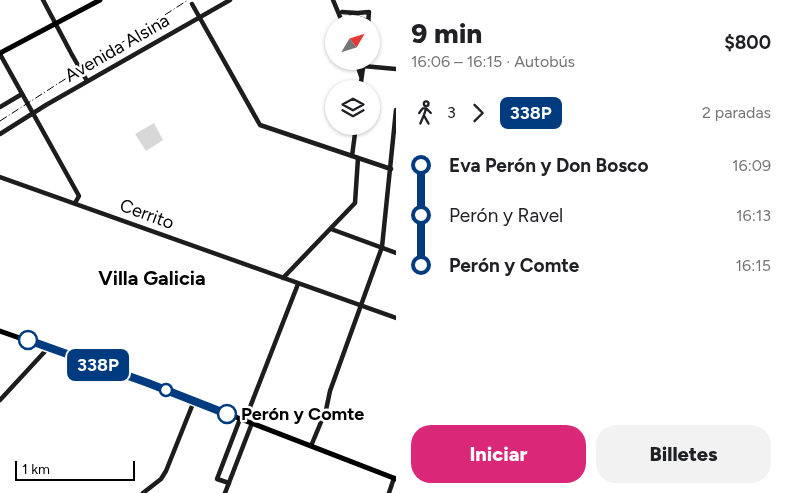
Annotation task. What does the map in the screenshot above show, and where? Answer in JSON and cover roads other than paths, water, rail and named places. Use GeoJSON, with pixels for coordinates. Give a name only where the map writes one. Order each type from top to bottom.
{"type":"FeatureCollection","features":[{"type":"Feature","properties":{"kind":"main road"},"geometry":{"type":"LineString","coordinates":[[0,53],[99,0]]}},
{"type":"Feature","properties":{"kind":"main road"},"geometry":{"type":"LineString","coordinates":[[0,331],[156,386],[395,479]]}},
{"type":"Feature","properties":{"kind":"street"},"geometry":{"type":"LineString","coordinates":[[43,0],[86,80]]}},
{"type":"Feature","properties":{"kind":"street","name":"Avenida Alsina"},"geometry":{"type":"LineString","coordinates":[[0,133],[86,80],[229,0]]}},
{"type":"Feature","properties":{"kind":"street"},"geometry":{"type":"LineString","coordinates":[[333,0],[341,15]]}},
{"type":"Feature","properties":{"kind":"street"},"geometry":{"type":"LineString","coordinates":[[192,4],[260,125],[391,169]]}},
{"type":"Feature","properties":{"kind":"street"},"geometry":{"type":"LineString","coordinates":[[340,12],[357,14],[369,12],[369,15]]}},
{"type":"Feature","properties":{"kind":"street"},"geometry":{"type":"LineString","coordinates":[[340,12],[348,15]]}},
{"type":"Feature","properties":{"kind":"street"},"geometry":{"type":"LineString","coordinates":[[0,53],[79,196],[75,203]]}},
{"type":"Feature","properties":{"kind":"street"},"geometry":{"type":"LineString","coordinates":[[380,67],[396,69]]}},
{"type":"Feature","properties":{"kind":"street"},"geometry":{"type":"LineString","coordinates":[[359,70],[362,77]]}},
{"type":"Feature","properties":{"kind":"street"},"geometry":{"type":"LineString","coordinates":[[362,80],[363,70]]}},
{"type":"Feature","properties":{"kind":"street"},"geometry":{"type":"LineString","coordinates":[[0,107],[22,94]]}},
{"type":"Feature","properties":{"kind":"street"},"geometry":{"type":"LineString","coordinates":[[311,446],[326,410],[330,391],[382,248],[396,110]]}},
{"type":"Feature","properties":{"kind":"street"},"geometry":{"type":"LineString","coordinates":[[352,156],[355,135]]}},
{"type":"Feature","properties":{"kind":"street"},"geometry":{"type":"LineString","coordinates":[[283,278],[356,203],[358,158]]}},
{"type":"Feature","properties":{"kind":"street","name":"Cerrito"},"geometry":{"type":"LineString","coordinates":[[0,177],[396,318]]}},
{"type":"Feature","properties":{"kind":"street"},"geometry":{"type":"LineString","coordinates":[[331,229],[396,253]]}},
{"type":"Feature","properties":{"kind":"street"},"geometry":{"type":"LineString","coordinates":[[229,484],[217,479],[298,284]]}},
{"type":"Feature","properties":{"kind":"street"},"geometry":{"type":"LineString","coordinates":[[0,400],[49,347]]}},
{"type":"Feature","properties":{"kind":"street"},"geometry":{"type":"LineString","coordinates":[[143,493],[159,481],[166,471],[194,401]]}},
{"type":"Feature","properties":{"kind":"street"},"geometry":{"type":"LineString","coordinates":[[225,493],[252,423]]}},
{"type":"Feature","properties":{"kind":"street"},"geometry":{"type":"LineString","coordinates":[[389,493],[395,479]]}},
{"type":"Feature","properties":{"kind":"railway"},"geometry":{"type":"LineString","coordinates":[[0,121],[188,0]]}},
{"type":"Feature","properties":{"kind":"place","name":"Perón y Comte"},"geometry":{"type":"Point","coordinates":[227,414]}},
{"type":"Feature","properties":{"kind":"district","name":"Villa Galicia"},"geometry":{"type":"Point","coordinates":[152,278]}}]}
